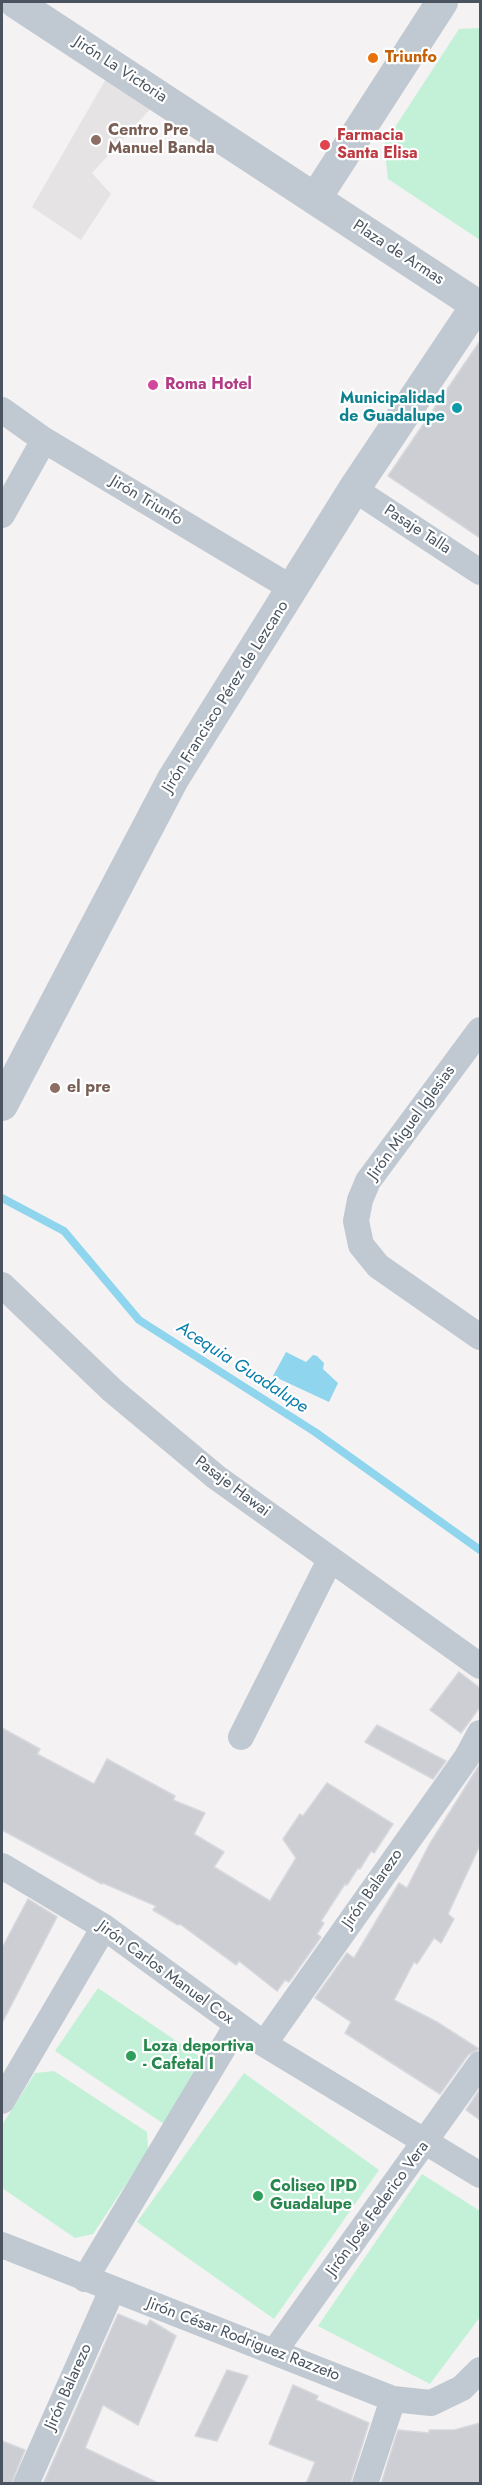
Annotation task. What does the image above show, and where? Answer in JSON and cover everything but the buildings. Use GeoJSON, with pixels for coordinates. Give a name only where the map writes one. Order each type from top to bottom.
{"type":"FeatureCollection","features":[{"type":"Feature","properties":{"kind":"street","name":"Jirón La Victoria"},"geometry":{"type":"LineString","coordinates":[[15,2],[315,199]]}},
{"type":"Feature","properties":{"kind":"street"},"geometry":{"type":"LineString","coordinates":[[315,199],[442,2]]}},
{"type":"Feature","properties":{"kind":"street","name":"Plaza de Armas"},"geometry":{"type":"LineString","coordinates":[[315,199],[479,306]]}},
{"type":"Feature","properties":{"kind":"street","name":"Jirón Francisco Pérez de Lezcano"},"geometry":{"type":"LineString","coordinates":[[2,1105],[173,778],[354,489],[479,306]]}},
{"type":"Feature","properties":{"kind":"street","name":"Jirón Triunfo"},"geometry":{"type":"LineString","coordinates":[[2,410],[44,440],[293,589]]}},
{"type":"Feature","properties":{"kind":"street"},"geometry":{"type":"LineString","coordinates":[[2,515],[44,440]]}},
{"type":"Feature","properties":{"kind":"street","name":"Pasaje Talla"},"geometry":{"type":"LineString","coordinates":[[354,489],[480,572]]}},
{"type":"Feature","properties":{"kind":"street","name":"Jirón Miguel Iglesias"},"geometry":{"type":"LineString","coordinates":[[480,1030],[368,1181],[360,1200],[356,1221],[361,1245],[378,1266],[480,1337]]}},
{"type":"Feature","properties":{"kind":"street","name":"Pasaje Hawai"},"geometry":{"type":"LineString","coordinates":[[2,1286],[139,1412],[216,1477],[480,1666]]}},
{"type":"Feature","properties":{"kind":"street"},"geometry":{"type":"LineString","coordinates":[[241,1737],[330,1560]]}},
{"type":"Feature","properties":{"kind":"street","name":"Jirón Balarezo"},"geometry":{"type":"LineString","coordinates":[[264,2044],[474,1762],[480,1733]]}},
{"type":"Feature","properties":{"kind":"street","name":"Jirón Carlos Manuel Cox"},"geometry":{"type":"LineString","coordinates":[[2,1866],[104,1927],[264,2044],[480,2175]]}},
{"type":"Feature","properties":{"kind":"street"},"geometry":{"type":"LineString","coordinates":[[2,2101],[104,1927]]}},
{"type":"Feature","properties":{"kind":"street"},"geometry":{"type":"LineString","coordinates":[[85,2278],[237,2025]]}},
{"type":"Feature","properties":{"kind":"street","name":"Jirón José Federico Vera"},"geometry":{"type":"LineString","coordinates":[[274,2352],[426,2143],[480,2064]]}},
{"type":"Feature","properties":{"kind":"street","name":"Jirón César Rodriguez Razzeto"},"geometry":{"type":"LineString","coordinates":[[2,2245],[393,2399],[431,2403],[462,2388],[480,2370]]}},
{"type":"Feature","properties":{"kind":"street","name":"Jirón Balarezo"},"geometry":{"type":"LineString","coordinates":[[26,2484],[112,2290]]}},
{"type":"Feature","properties":{"kind":"street"},"geometry":{"type":"LineString","coordinates":[[365,2484],[393,2399]]}},
{"type":"Feature","properties":{"kind":"shaded area","name":"Centro Pre Manuel Banda"},"geometry":{"type":"Polygon","coordinates":[[[107,77],[152,107],[92,173],[111,194],[81,240],[32,207],[107,77]]]}},
{"type":"Feature","properties":{"kind":"green space"},"geometry":{"type":"Polygon","coordinates":[[[480,28],[480,240],[388,179],[384,144],[459,29],[480,28]]]}},
{"type":"Feature","properties":{"kind":"green space","name":"Loza deportiva - Cafetal I"},"geometry":{"type":"Polygon","coordinates":[[[98,1988],[206,2061],[164,2124],[55,2051],[98,1988]]]}},
{"type":"Feature","properties":{"kind":"green space"},"geometry":{"type":"Polygon","coordinates":[[[54,2071],[147,2132],[148,2151],[93,2234],[75,2238],[2,2188],[2,2125],[35,2073],[54,2071]]]}},
{"type":"Feature","properties":{"kind":"green space","name":"Coliseo IPD Guadalupe"},"geometry":{"type":"Polygon","coordinates":[[[244,2073],[379,2170],[274,2319],[137,2222],[244,2073]]]}},
{"type":"Feature","properties":{"kind":"green space"},"geometry":{"type":"Polygon","coordinates":[[[422,2174],[480,2211],[480,2317],[430,2384],[318,2326],[422,2174]]]}},
{"type":"Feature","properties":{"kind":"water"},"geometry":{"type":"Polygon","coordinates":[[[286,1352],[306,1362],[313,1355],[317,1356],[324,1363],[323,1369],[338,1383],[329,1402],[273,1376],[286,1352]]]}},
{"type":"Feature","properties":{"kind":"waterway","name":"Acequia Guadalupe"},"geometry":{"type":"LineString","coordinates":[[2,1198],[64,1231],[139,1320],[315,1432],[480,1550]]}},
{"type":"Feature","properties":{"kind":"place","name":"Triunfo"},"geometry":{"type":"Point","coordinates":[373,58]}},
{"type":"Feature","properties":{"kind":"place","name":"Centro Pre Manuel Banda"},"geometry":{"type":"Point","coordinates":[96,140]}},
{"type":"Feature","properties":{"kind":"place","name":"Farmacia Santa Elisa"},"geometry":{"type":"Point","coordinates":[325,145]}},
{"type":"Feature","properties":{"kind":"place","name":"Roma Hotel"},"geometry":{"type":"Point","coordinates":[153,385]}},
{"type":"Feature","properties":{"kind":"place","name":"Municipalidad de Guadalupe"},"geometry":{"type":"Point","coordinates":[457,408]}},
{"type":"Feature","properties":{"kind":"place","name":"el pre"},"geometry":{"type":"Point","coordinates":[55,1088]}},
{"type":"Feature","properties":{"kind":"place","name":"Loza deportiva - Cafetal I"},"geometry":{"type":"Point","coordinates":[131,2056]}},
{"type":"Feature","properties":{"kind":"place","name":"Coliseo IPD Guadalupe"},"geometry":{"type":"Point","coordinates":[258,2196]}}]}
